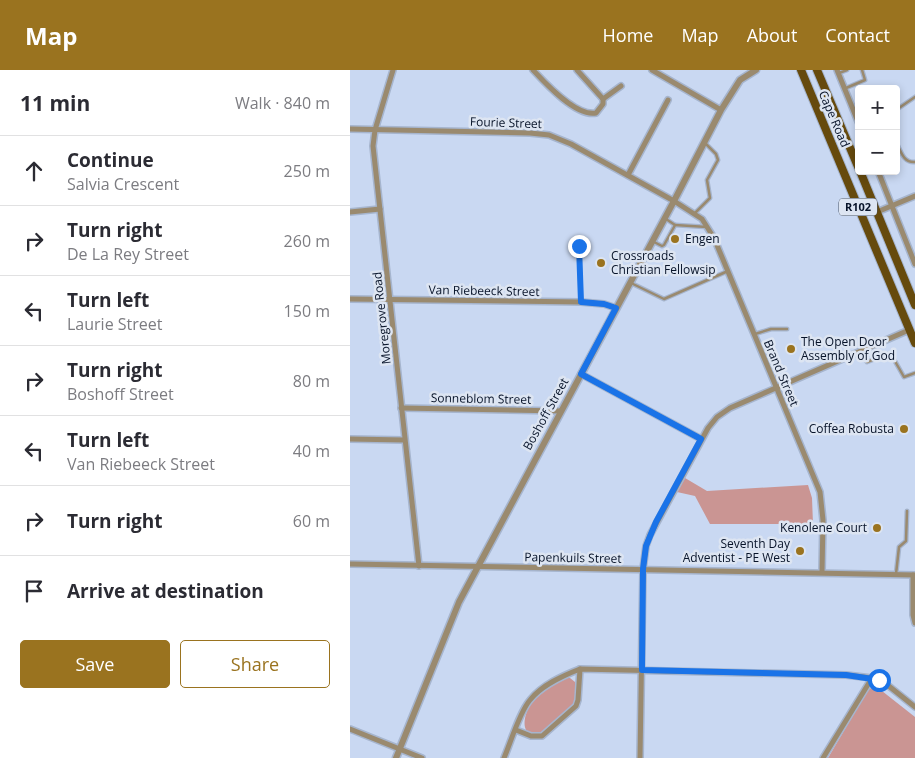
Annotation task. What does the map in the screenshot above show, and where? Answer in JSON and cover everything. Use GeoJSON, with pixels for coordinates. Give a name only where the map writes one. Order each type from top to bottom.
{"type":"FeatureCollection","features":[{"type":"Feature","properties":{"kind":"main road"},"geometry":{"type":"LineString","coordinates":[[796,70],[806,82]]}},
{"type":"Feature","properties":{"kind":"main road","name":"Cape Road"},"geometry":{"type":"LineString","coordinates":[[801,70],[915,343]]}},
{"type":"Feature","properties":{"kind":"main road","name":"Cape Road"},"geometry":{"type":"LineString","coordinates":[[817,70],[855,160]]}},
{"type":"Feature","properties":{"kind":"main road","name":"Cape Road"},"geometry":{"type":"LineString","coordinates":[[861,175],[915,305]]}},
{"type":"Feature","properties":{"kind":"street","name":"Moregrove Road"},"geometry":{"type":"LineString","coordinates":[[394,70],[375,130],[373,146],[419,566]]}},
{"type":"Feature","properties":{"kind":"street"},"geometry":{"type":"LineString","coordinates":[[533,70],[564,100],[590,114],[598,112],[603,104],[603,100],[621,86]]}},
{"type":"Feature","properties":{"kind":"street"},"geometry":{"type":"LineString","coordinates":[[577,70],[603,100]]}},
{"type":"Feature","properties":{"kind":"street"},"geometry":{"type":"LineString","coordinates":[[652,70],[721,110]]}},
{"type":"Feature","properties":{"kind":"street","name":"Boshoff Street"},"geometry":{"type":"LineString","coordinates":[[396,758],[459,602],[721,110],[740,80],[756,70]]}},
{"type":"Feature","properties":{"kind":"street","name":"Cape Road"},"geometry":{"type":"LineString","coordinates":[[838,72],[855,114]]}},
{"type":"Feature","properties":{"kind":"street"},"geometry":{"type":"LineString","coordinates":[[628,176],[668,100]]}},
{"type":"Feature","properties":{"kind":"street","name":"Fourie Street"},"geometry":{"type":"LineString","coordinates":[[350,129],[541,133],[570,144],[674,201]]}},
{"type":"Feature","properties":{"kind":"street"},"geometry":{"type":"LineString","coordinates":[[880,175],[915,264]]}},
{"type":"Feature","properties":{"kind":"street"},"geometry":{"type":"LineString","coordinates":[[877,212],[915,196]]}},
{"type":"Feature","properties":{"kind":"street","name":"Brand Street"},"geometry":{"type":"LineString","coordinates":[[674,201],[695,214],[708,226],[820,492],[823,520],[822,572]]}},
{"type":"Feature","properties":{"kind":"street"},"geometry":{"type":"LineString","coordinates":[[350,212],[380,209]]}},
{"type":"Feature","properties":{"kind":"street","name":"Van Riebeeck Street"},"geometry":{"type":"LineString","coordinates":[[350,299],[581,302],[604,304],[616,308]]}},
{"type":"Feature","properties":{"kind":"street"},"geometry":{"type":"LineString","coordinates":[[640,758],[643,569],[646,546],[701,439],[713,421],[723,412],[910,330]]}},
{"type":"Feature","properties":{"kind":"street"},"geometry":{"type":"LineString","coordinates":[[581,374],[701,439]]}},
{"type":"Feature","properties":{"kind":"street","name":"Sonneblom Street"},"geometry":{"type":"LineString","coordinates":[[401,408],[561,411]]}},
{"type":"Feature","properties":{"kind":"street"},"geometry":{"type":"LineString","coordinates":[[350,439],[404,440]]}},
{"type":"Feature","properties":{"kind":"street","name":"Papenkuils Street"},"geometry":{"type":"LineString","coordinates":[[350,564],[914,575]]}},
{"type":"Feature","properties":{"kind":"street"},"geometry":{"type":"LineString","coordinates":[[914,575],[915,623]]}},
{"type":"Feature","properties":{"kind":"street"},"geometry":{"type":"LineString","coordinates":[[516,730],[531,736],[542,736],[571,711],[578,700],[580,669]]}},
{"type":"Feature","properties":{"kind":"street"},"geometry":{"type":"LineString","coordinates":[[504,758],[525,707],[537,692],[563,675],[580,669],[846,675],[872,678],[885,683],[915,707]]}},
{"type":"Feature","properties":{"kind":"street"},"geometry":{"type":"LineString","coordinates":[[823,758],[872,678]]}},
{"type":"Feature","properties":{"kind":"street"},"geometry":{"type":"LineString","coordinates":[[350,729],[422,758]]}},
{"type":"Feature","properties":{"kind":"lane"},"geometry":{"type":"LineString","coordinates":[[838,72],[847,70]]}},
{"type":"Feature","properties":{"kind":"lane"},"geometry":{"type":"LineString","coordinates":[[844,88],[865,80],[862,70]]}},
{"type":"Feature","properties":{"kind":"lane"},"geometry":{"type":"LineString","coordinates":[[900,107],[915,98]]}},
{"type":"Feature","properties":{"kind":"lane"},"geometry":{"type":"LineString","coordinates":[[695,214],[710,198],[706,180],[718,160],[716,154],[704,142]]}},
{"type":"Feature","properties":{"kind":"lane"},"geometry":{"type":"LineString","coordinates":[[900,149],[906,160],[915,162]]}},
{"type":"Feature","properties":{"kind":"lane"},"geometry":{"type":"LineString","coordinates":[[665,218],[675,225],[708,226]]}},
{"type":"Feature","properties":{"kind":"lane"},"geometry":{"type":"LineString","coordinates":[[652,241],[662,246],[664,245],[675,225]]}},
{"type":"Feature","properties":{"kind":"lane"},"geometry":{"type":"LineString","coordinates":[[579,246],[581,302]]}},
{"type":"Feature","properties":{"kind":"lane"},"geometry":{"type":"LineString","coordinates":[[630,282],[664,299],[728,271]]}},
{"type":"Feature","properties":{"kind":"lane"},"geometry":{"type":"LineString","coordinates":[[754,334],[762,330],[787,329]]}},
{"type":"Feature","properties":{"kind":"lane"},"geometry":{"type":"LineString","coordinates":[[861,351],[868,362],[887,354],[892,356],[904,378],[915,373]]}},
{"type":"Feature","properties":{"kind":"lane"},"geometry":{"type":"LineString","coordinates":[[896,574],[899,547],[906,541],[907,511]]}},
{"type":"Feature","properties":{"kind":"shaded area"},"geometry":{"type":"Polygon","coordinates":[[[685,478],[707,491],[808,485],[812,498],[813,524],[710,524],[695,496],[677,492],[685,478]]]}},
{"type":"Feature","properties":{"kind":"shaded area"},"geometry":{"type":"Polygon","coordinates":[[[566,678],[570,678],[575,682],[576,702],[540,734],[533,735],[529,733],[526,730],[525,720],[531,704],[547,688],[566,678]]]}},
{"type":"Feature","properties":{"kind":"shaded area"},"geometry":{"type":"Polygon","coordinates":[[[869,688],[882,691],[915,717],[915,758],[828,758],[869,688]]]}},
{"type":"Feature","properties":{"kind":"place","name":"Engen"},"geometry":{"type":"Point","coordinates":[675,239]}},
{"type":"Feature","properties":{"kind":"place","name":"Crossroads Christian Fellowsip"},"geometry":{"type":"Point","coordinates":[601,263]}},
{"type":"Feature","properties":{"kind":"place","name":"The Open Door Assembly of God"},"geometry":{"type":"Point","coordinates":[791,349]}},
{"type":"Feature","properties":{"kind":"place","name":"Coffea Robusta"},"geometry":{"type":"Point","coordinates":[904,429]}},
{"type":"Feature","properties":{"kind":"place","name":"Kenolene Court"},"geometry":{"type":"Point","coordinates":[877,528]}},
{"type":"Feature","properties":{"kind":"place","name":"Seventh Day Adventist - PE West"},"geometry":{"type":"Point","coordinates":[800,551]}},
{"type":"Feature","properties":{"kind":"route"},"geometry":{"type":"LineString","coordinates":[[579,246],[581,302],[604,304],[616,308],[581,374],[701,439],[656,522],[646,546],[643,569],[642,670],[846,675],[879,680]]}}]}
